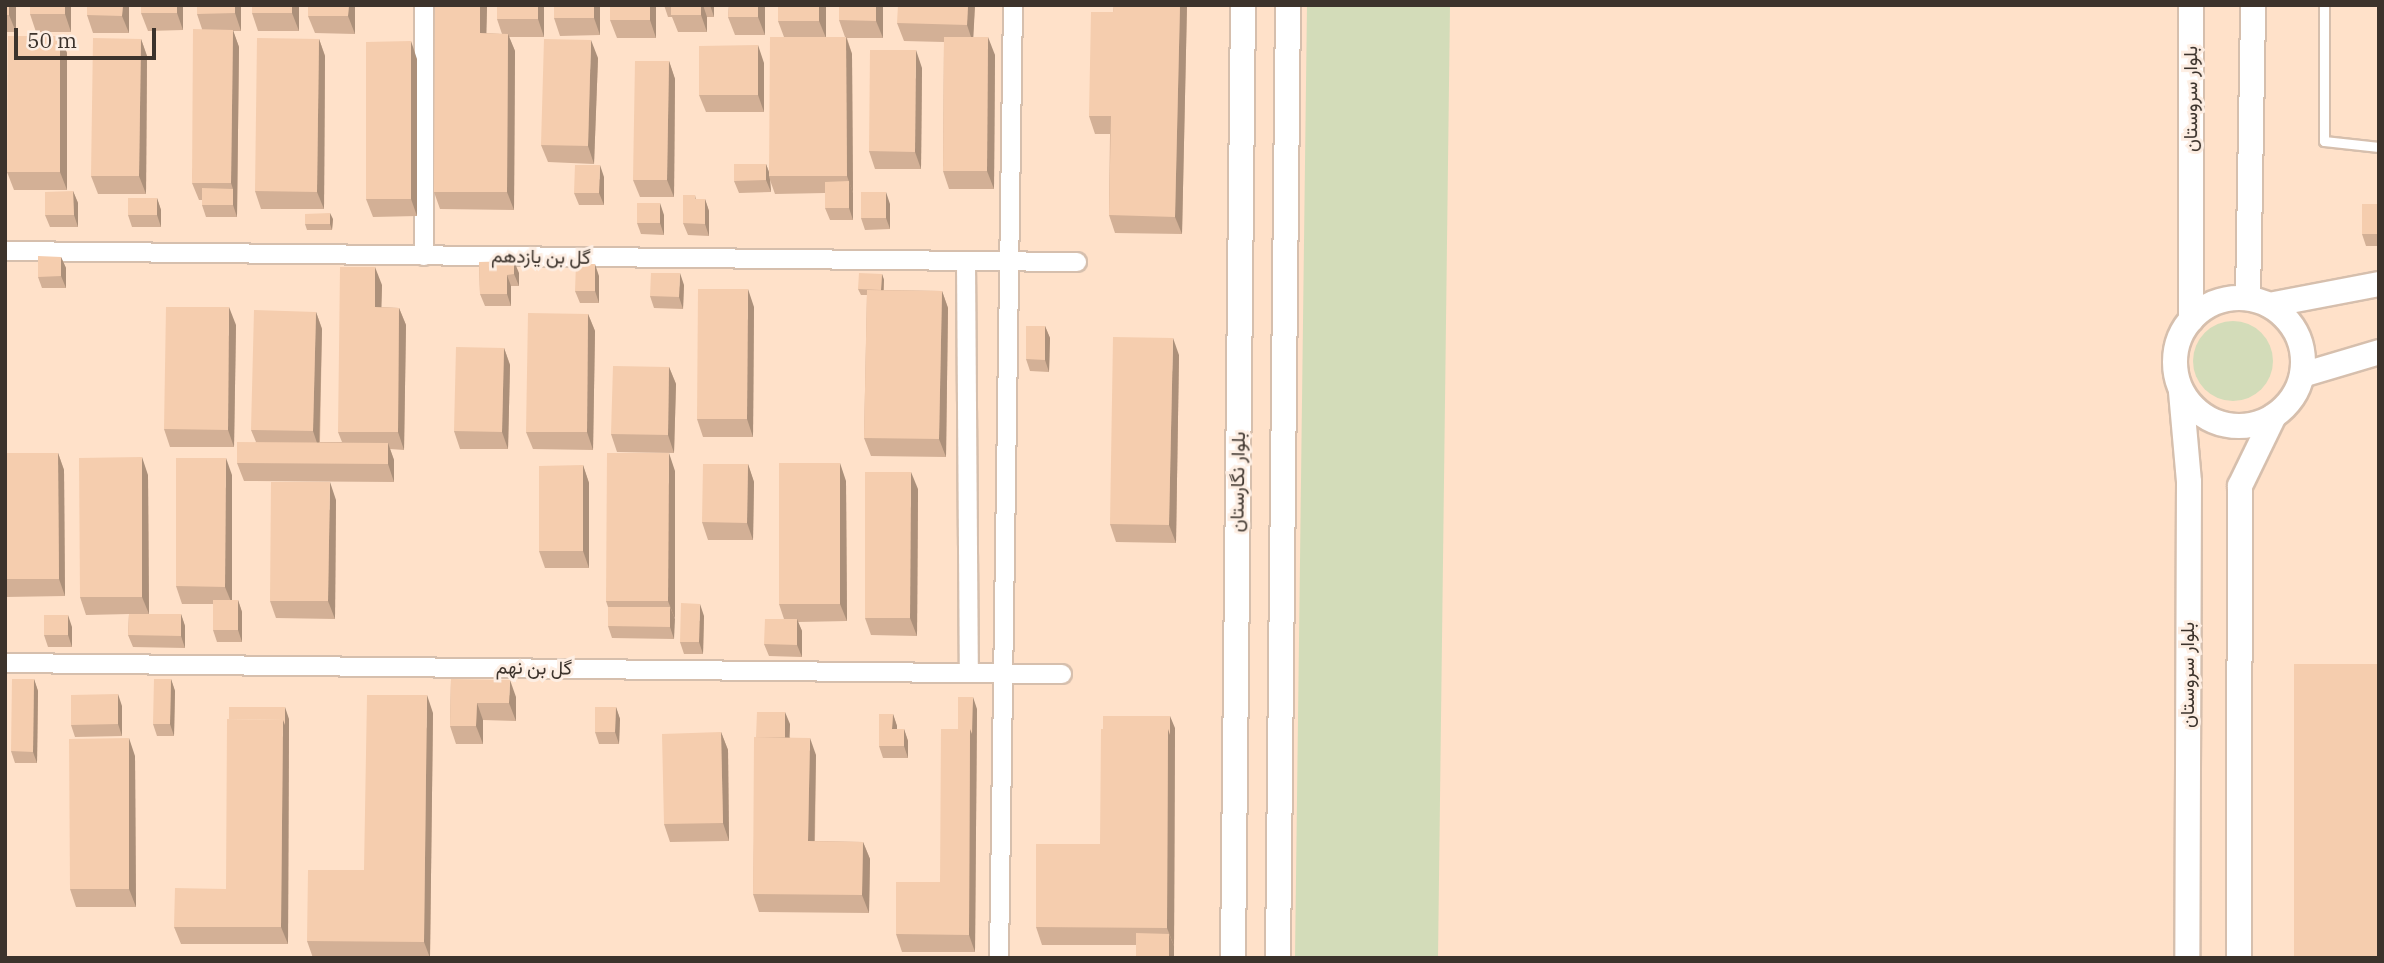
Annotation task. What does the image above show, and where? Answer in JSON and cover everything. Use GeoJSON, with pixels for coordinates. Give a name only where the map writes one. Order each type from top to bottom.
{"type":"FeatureCollection","features":[{"type":"Feature","properties":{"kind":"street"},"geometry":{"type":"LineString","coordinates":[[424,5],[424,256]]}},
{"type":"Feature","properties":{"kind":"street"},"geometry":{"type":"LineString","coordinates":[[999,958],[1013,5]]}},
{"type":"Feature","properties":{"kind":"street","name":"بلوار نگارستان"},"geometry":{"type":"LineString","coordinates":[[1233,958],[1243,5]]}},
{"type":"Feature","properties":{"kind":"street"},"geometry":{"type":"LineString","coordinates":[[1278,958],[1288,5]]}},
{"type":"Feature","properties":{"kind":"street","name":"بلوار سروستان"},"geometry":{"type":"LineString","coordinates":[[2191,5],[2191,320]]}},
{"type":"Feature","properties":{"kind":"street"},"geometry":{"type":"LineString","coordinates":[[2253,5],[2259,302],[2297,335],[2302,376],[2287,405],[2274,416],[2254,425],[2232,427],[2194,409],[2181,392],[2175,354],[2191,320],[2207,306],[2259,302],[2379,284]]}},
{"type":"Feature","properties":{"kind":"street","name":"گل بن یازدهم"},"geometry":{"type":"LineString","coordinates":[[5,251],[1077,262]]}},
{"type":"Feature","properties":{"kind":"street"},"geometry":{"type":"LineString","coordinates":[[967,261],[969,672]]}},
{"type":"Feature","properties":{"kind":"street"},"geometry":{"type":"LineString","coordinates":[[2302,376],[2379,352]]}},
{"type":"Feature","properties":{"kind":"street","name":"بلوار سروستان"},"geometry":{"type":"LineString","coordinates":[[2181,392],[2189,482],[2188,958]]}},
{"type":"Feature","properties":{"kind":"street"},"geometry":{"type":"LineString","coordinates":[[2239,958],[2240,486],[2274,416]]}},
{"type":"Feature","properties":{"kind":"street","name":"گل بن نهم"},"geometry":{"type":"LineString","coordinates":[[5,663],[1062,674]]}},
{"type":"Feature","properties":{"kind":"lane"},"geometry":{"type":"LineString","coordinates":[[2324,5],[2324,141],[2379,147]]}},
{"type":"Feature","properties":{"kind":"shaded area"},"geometry":{"type":"Polygon","coordinates":[[[5,5],[2379,5],[2379,958],[5,958],[5,5]]]}},
{"type":"Feature","properties":{"kind":"green space"},"geometry":{"type":"Polygon","coordinates":[[[1307,5],[1450,5],[1438,958],[1295,958],[1307,5]]]}},
{"type":"Feature","properties":{"kind":"green space"},"geometry":{"type":"Polygon","coordinates":[[[2233,321],[2248,324],[2261,333],[2270,346],[2273,361],[2270,376],[2261,389],[2248,398],[2233,401],[2218,398],[2205,389],[2196,376],[2193,361],[2196,346],[2205,333],[2218,324],[2233,321]]]}},
{"type":"Feature","properties":{"kind":"building"},"geometry":{"type":"Polygon","coordinates":[[[5,5],[9,5],[9,15],[5,15],[5,5]]]}},
{"type":"Feature","properties":{"kind":"building"},"geometry":{"type":"Polygon","coordinates":[[[30,5],[65,5],[65,14],[30,14],[30,5]]]}},
{"type":"Feature","properties":{"kind":"building"},"geometry":{"type":"Polygon","coordinates":[[[87,5],[123,5],[122,16],[87,15],[87,5]]]}},
{"type":"Feature","properties":{"kind":"building"},"geometry":{"type":"Polygon","coordinates":[[[141,5],[177,5],[177,13],[141,13],[141,5]]]}},
{"type":"Feature","properties":{"kind":"building"},"geometry":{"type":"Polygon","coordinates":[[[197,5],[235,5],[235,13],[197,14],[197,5]]]}},
{"type":"Feature","properties":{"kind":"building"},"geometry":{"type":"Polygon","coordinates":[[[252,5],[292,5],[292,13],[252,13],[252,5]]]}},
{"type":"Feature","properties":{"kind":"building"},"geometry":{"type":"Polygon","coordinates":[[[308,5],[349,5],[348,16],[308,16],[308,5]]]}},
{"type":"Feature","properties":{"kind":"building"},"geometry":{"type":"Polygon","coordinates":[[[435,5],[480,5],[480,33],[508,34],[507,192],[434,192],[435,5]]]}},
{"type":"Feature","properties":{"kind":"building"},"geometry":{"type":"Polygon","coordinates":[[[497,5],[538,5],[538,19],[497,19],[497,5]]]}},
{"type":"Feature","properties":{"kind":"building"},"geometry":{"type":"Polygon","coordinates":[[[554,5],[594,5],[594,18],[554,18],[554,5]]]}},
{"type":"Feature","properties":{"kind":"building"},"geometry":{"type":"Polygon","coordinates":[[[610,5],[650,5],[650,20],[610,20],[610,5]]]}},
{"type":"Feature","properties":{"kind":"building"},"geometry":{"type":"Polygon","coordinates":[[[671,5],[701,5],[701,15],[671,15],[671,5]]]}},
{"type":"Feature","properties":{"kind":"building"},"geometry":{"type":"Polygon","coordinates":[[[729,5],[758,5],[758,17],[728,17],[729,5]]]}},
{"type":"Feature","properties":{"kind":"building"},"geometry":{"type":"Polygon","coordinates":[[[778,5],[819,5],[819,21],[778,21],[778,5]]]}},
{"type":"Feature","properties":{"kind":"building"},"geometry":{"type":"Polygon","coordinates":[[[839,5],[876,5],[876,21],[839,20],[839,5]]]}},
{"type":"Feature","properties":{"kind":"building"},"geometry":{"type":"Polygon","coordinates":[[[898,5],[968,5],[967,25],[897,23],[898,5]]]}},
{"type":"Feature","properties":{"kind":"building"},"geometry":{"type":"Polygon","coordinates":[[[1114,5],[1180,5],[1175,217],[1109,215],[1111,116],[1089,116],[1091,12],[1113,12],[1114,5]]]}},
{"type":"Feature","properties":{"kind":"building"},"geometry":{"type":"Polygon","coordinates":[[[193,29],[233,30],[231,183],[192,183],[193,29]]]}},
{"type":"Feature","properties":{"kind":"building"},"geometry":{"type":"Polygon","coordinates":[[[8,36],[60,36],[60,172],[7,172],[8,36]]]}},
{"type":"Feature","properties":{"kind":"building"},"geometry":{"type":"Polygon","coordinates":[[[770,37],[846,37],[847,176],[769,176],[770,37]]]}},
{"type":"Feature","properties":{"kind":"building"},"geometry":{"type":"Polygon","coordinates":[[[944,37],[988,37],[987,171],[943,171],[944,37]]]}},
{"type":"Feature","properties":{"kind":"building"},"geometry":{"type":"Polygon","coordinates":[[[93,38],[141,39],[139,176],[91,176],[93,38]]]}},
{"type":"Feature","properties":{"kind":"building"},"geometry":{"type":"Polygon","coordinates":[[[257,38],[319,39],[317,192],[255,191],[257,38]]]}},
{"type":"Feature","properties":{"kind":"building"},"geometry":{"type":"Polygon","coordinates":[[[544,39],[591,40],[588,146],[541,145],[544,39]]]}},
{"type":"Feature","properties":{"kind":"building"},"geometry":{"type":"Polygon","coordinates":[[[411,41],[411,199],[366,199],[366,42],[411,41]]]}},
{"type":"Feature","properties":{"kind":"building"},"geometry":{"type":"Polygon","coordinates":[[[758,45],[758,95],[699,95],[699,46],[758,45]]]}},
{"type":"Feature","properties":{"kind":"building"},"geometry":{"type":"Polygon","coordinates":[[[870,50],[916,50],[915,152],[869,151],[870,50]]]}},
{"type":"Feature","properties":{"kind":"building"},"geometry":{"type":"Polygon","coordinates":[[[635,61],[669,61],[667,180],[633,180],[635,61]]]}},
{"type":"Feature","properties":{"kind":"building"},"geometry":{"type":"Polygon","coordinates":[[[734,164],[766,164],[766,180],[734,181],[734,164]]]}},
{"type":"Feature","properties":{"kind":"building"},"geometry":{"type":"Polygon","coordinates":[[[575,165],[600,165],[599,193],[574,193],[575,165]]]}},
{"type":"Feature","properties":{"kind":"building"},"geometry":{"type":"Polygon","coordinates":[[[849,181],[849,208],[825,208],[825,182],[849,181]]]}},
{"type":"Feature","properties":{"kind":"building"},"geometry":{"type":"Polygon","coordinates":[[[202,188],[233,189],[233,205],[202,205],[202,188]]]}},
{"type":"Feature","properties":{"kind":"building"},"geometry":{"type":"Polygon","coordinates":[[[73,191],[74,215],[45,215],[45,192],[73,191]]]}},
{"type":"Feature","properties":{"kind":"building"},"geometry":{"type":"Polygon","coordinates":[[[861,192],[886,192],[886,218],[861,218],[861,192]]]}},
{"type":"Feature","properties":{"kind":"building"},"geometry":{"type":"Polygon","coordinates":[[[683,195],[695,195],[695,199],[705,199],[705,224],[683,223],[683,195]]]}},
{"type":"Feature","properties":{"kind":"building"},"geometry":{"type":"Polygon","coordinates":[[[128,198],[157,198],[157,215],[128,215],[128,198]]]}},
{"type":"Feature","properties":{"kind":"building"},"geometry":{"type":"Polygon","coordinates":[[[637,203],[660,203],[660,223],[637,223],[637,203]]]}},
{"type":"Feature","properties":{"kind":"building"},"geometry":{"type":"Polygon","coordinates":[[[2362,204],[2379,204],[2379,234],[2362,234],[2362,204]]]}},
{"type":"Feature","properties":{"kind":"building"},"geometry":{"type":"Polygon","coordinates":[[[330,213],[330,224],[305,224],[305,214],[330,213]]]}},
{"type":"Feature","properties":{"kind":"building"},"geometry":{"type":"Polygon","coordinates":[[[38,256],[61,257],[61,276],[38,277],[38,256]]]}},
{"type":"Feature","properties":{"kind":"building"},"geometry":{"type":"Polygon","coordinates":[[[514,261],[514,274],[507,275],[507,294],[480,294],[479,262],[514,261]]]}},
{"type":"Feature","properties":{"kind":"building"},"geometry":{"type":"Polygon","coordinates":[[[576,264],[595,264],[595,291],[575,291],[576,264]]]}},
{"type":"Feature","properties":{"kind":"building"},"geometry":{"type":"Polygon","coordinates":[[[340,267],[375,267],[375,307],[399,308],[398,432],[338,432],[340,267]]]}},
{"type":"Feature","properties":{"kind":"building"},"geometry":{"type":"Polygon","coordinates":[[[651,273],[680,273],[679,297],[650,296],[651,273]]]}},
{"type":"Feature","properties":{"kind":"building"},"geometry":{"type":"Polygon","coordinates":[[[859,273],[882,274],[881,290],[858,289],[859,273]]]}},
{"type":"Feature","properties":{"kind":"building"},"geometry":{"type":"Polygon","coordinates":[[[698,289],[748,289],[747,419],[697,419],[698,289]]]}},
{"type":"Feature","properties":{"kind":"building"},"geometry":{"type":"Polygon","coordinates":[[[867,290],[942,291],[939,439],[864,438],[867,290]]]}},
{"type":"Feature","properties":{"kind":"building"},"geometry":{"type":"Polygon","coordinates":[[[166,307],[229,307],[228,430],[164,429],[166,307]]]}},
{"type":"Feature","properties":{"kind":"building"},"geometry":{"type":"Polygon","coordinates":[[[254,310],[316,312],[313,431],[251,430],[254,310]]]}},
{"type":"Feature","properties":{"kind":"building"},"geometry":{"type":"Polygon","coordinates":[[[528,313],[588,314],[587,432],[526,432],[528,313]]]}},
{"type":"Feature","properties":{"kind":"building"},"geometry":{"type":"Polygon","coordinates":[[[1026,326],[1045,326],[1045,360],[1026,359],[1026,326]]]}},
{"type":"Feature","properties":{"kind":"building"},"geometry":{"type":"Polygon","coordinates":[[[1113,337],[1173,338],[1169,525],[1110,524],[1113,337]]]}},
{"type":"Feature","properties":{"kind":"building"},"geometry":{"type":"Polygon","coordinates":[[[456,347],[504,348],[502,432],[454,431],[456,347]]]}},
{"type":"Feature","properties":{"kind":"building"},"geometry":{"type":"Polygon","coordinates":[[[613,366],[669,367],[668,435],[611,434],[613,366]]]}},
{"type":"Feature","properties":{"kind":"building"},"geometry":{"type":"Polygon","coordinates":[[[237,442],[388,443],[388,464],[237,463],[237,442]]]}},
{"type":"Feature","properties":{"kind":"building"},"geometry":{"type":"Polygon","coordinates":[[[5,453],[58,453],[59,579],[5,579],[5,453]]]}},
{"type":"Feature","properties":{"kind":"building"},"geometry":{"type":"Polygon","coordinates":[[[607,453],[669,453],[668,601],[606,601],[607,453]]]}},
{"type":"Feature","properties":{"kind":"building"},"geometry":{"type":"Polygon","coordinates":[[[142,457],[142,597],[80,597],[79,458],[142,457]]]}},
{"type":"Feature","properties":{"kind":"building"},"geometry":{"type":"Polygon","coordinates":[[[176,458],[226,458],[225,587],[176,586],[176,458]]]}},
{"type":"Feature","properties":{"kind":"building"},"geometry":{"type":"Polygon","coordinates":[[[779,463],[840,463],[840,604],[779,604],[779,463]]]}},
{"type":"Feature","properties":{"kind":"building"},"geometry":{"type":"Polygon","coordinates":[[[703,464],[748,464],[747,523],[702,522],[703,464]]]}},
{"type":"Feature","properties":{"kind":"building"},"geometry":{"type":"Polygon","coordinates":[[[583,465],[583,551],[539,551],[539,466],[583,465]]]}},
{"type":"Feature","properties":{"kind":"building"},"geometry":{"type":"Polygon","coordinates":[[[865,472],[911,472],[910,618],[865,618],[865,472]]]}},
{"type":"Feature","properties":{"kind":"building"},"geometry":{"type":"Polygon","coordinates":[[[271,482],[330,482],[328,601],[270,601],[271,482]]]}},
{"type":"Feature","properties":{"kind":"building"},"geometry":{"type":"Polygon","coordinates":[[[213,600],[238,600],[238,630],[213,630],[213,600]]]}},
{"type":"Feature","properties":{"kind":"building"},"geometry":{"type":"Polygon","coordinates":[[[681,603],[700,604],[699,642],[680,642],[681,603]]]}},
{"type":"Feature","properties":{"kind":"building"},"geometry":{"type":"Polygon","coordinates":[[[608,607],[670,607],[670,627],[608,626],[608,607]]]}},
{"type":"Feature","properties":{"kind":"building"},"geometry":{"type":"Polygon","coordinates":[[[129,614],[181,614],[181,636],[128,635],[129,614]]]}},
{"type":"Feature","properties":{"kind":"building"},"geometry":{"type":"Polygon","coordinates":[[[44,615],[68,615],[68,635],[44,635],[44,615]]]}},
{"type":"Feature","properties":{"kind":"building"},"geometry":{"type":"Polygon","coordinates":[[[765,619],[797,619],[797,645],[764,644],[765,619]]]}},
{"type":"Feature","properties":{"kind":"building"},"geometry":{"type":"Polygon","coordinates":[[[2294,664],[2379,664],[2379,958],[2294,958],[2294,664]]]}},
{"type":"Feature","properties":{"kind":"building"},"geometry":{"type":"Polygon","coordinates":[[[12,679],[34,679],[33,752],[11,751],[12,679]]]}},
{"type":"Feature","properties":{"kind":"building"},"geometry":{"type":"Polygon","coordinates":[[[154,679],[171,679],[170,724],[153,724],[154,679]]]}},
{"type":"Feature","properties":{"kind":"building"},"geometry":{"type":"Polygon","coordinates":[[[451,679],[510,680],[509,703],[477,703],[476,726],[450,726],[451,679]]]}},
{"type":"Feature","properties":{"kind":"building"},"geometry":{"type":"Polygon","coordinates":[[[118,694],[118,724],[71,725],[71,695],[118,694]]]}},
{"type":"Feature","properties":{"kind":"building"},"geometry":{"type":"Polygon","coordinates":[[[367,695],[427,695],[424,942],[307,941],[308,870],[364,870],[367,695]]]}},
{"type":"Feature","properties":{"kind":"building"},"geometry":{"type":"Polygon","coordinates":[[[958,697],[973,697],[972,734],[970,729],[958,729],[958,697]]]}},
{"type":"Feature","properties":{"kind":"building"},"geometry":{"type":"Polygon","coordinates":[[[229,707],[285,707],[285,725],[283,720],[229,719],[229,707]]]}},
{"type":"Feature","properties":{"kind":"building"},"geometry":{"type":"Polygon","coordinates":[[[595,707],[616,707],[615,732],[595,732],[595,707]]]}},
{"type":"Feature","properties":{"kind":"building"},"geometry":{"type":"Polygon","coordinates":[[[757,712],[785,712],[785,737],[756,737],[757,712]]]}},
{"type":"Feature","properties":{"kind":"building"},"geometry":{"type":"Polygon","coordinates":[[[879,714],[893,714],[892,729],[904,729],[904,746],[879,746],[879,714]]]}},
{"type":"Feature","properties":{"kind":"building"},"geometry":{"type":"Polygon","coordinates":[[[1103,716],[1170,716],[1170,735],[1168,729],[1103,729],[1103,716]]]}},
{"type":"Feature","properties":{"kind":"building"},"geometry":{"type":"Polygon","coordinates":[[[227,719],[283,720],[281,927],[174,927],[175,888],[226,889],[227,719]]]}},
{"type":"Feature","properties":{"kind":"building"},"geometry":{"type":"Polygon","coordinates":[[[941,729],[970,729],[969,935],[896,934],[896,882],[940,882],[941,729]]]}},
{"type":"Feature","properties":{"kind":"building"},"geometry":{"type":"Polygon","coordinates":[[[1101,729],[1168,729],[1167,928],[1036,927],[1036,844],[1100,844],[1101,729]]]}},
{"type":"Feature","properties":{"kind":"building"},"geometry":{"type":"Polygon","coordinates":[[[721,732],[723,823],[664,824],[662,734],[721,732]]]}},
{"type":"Feature","properties":{"kind":"building"},"geometry":{"type":"Polygon","coordinates":[[[754,737],[810,738],[808,841],[863,842],[862,895],[753,894],[754,737]]]}},
{"type":"Feature","properties":{"kind":"building"},"geometry":{"type":"Polygon","coordinates":[[[129,738],[129,889],[70,889],[69,739],[129,738]]]}},
{"type":"Feature","properties":{"kind":"building"},"geometry":{"type":"Polygon","coordinates":[[[1136,933],[1169,934],[1169,957],[1136,956],[1136,933]]]}}]}
